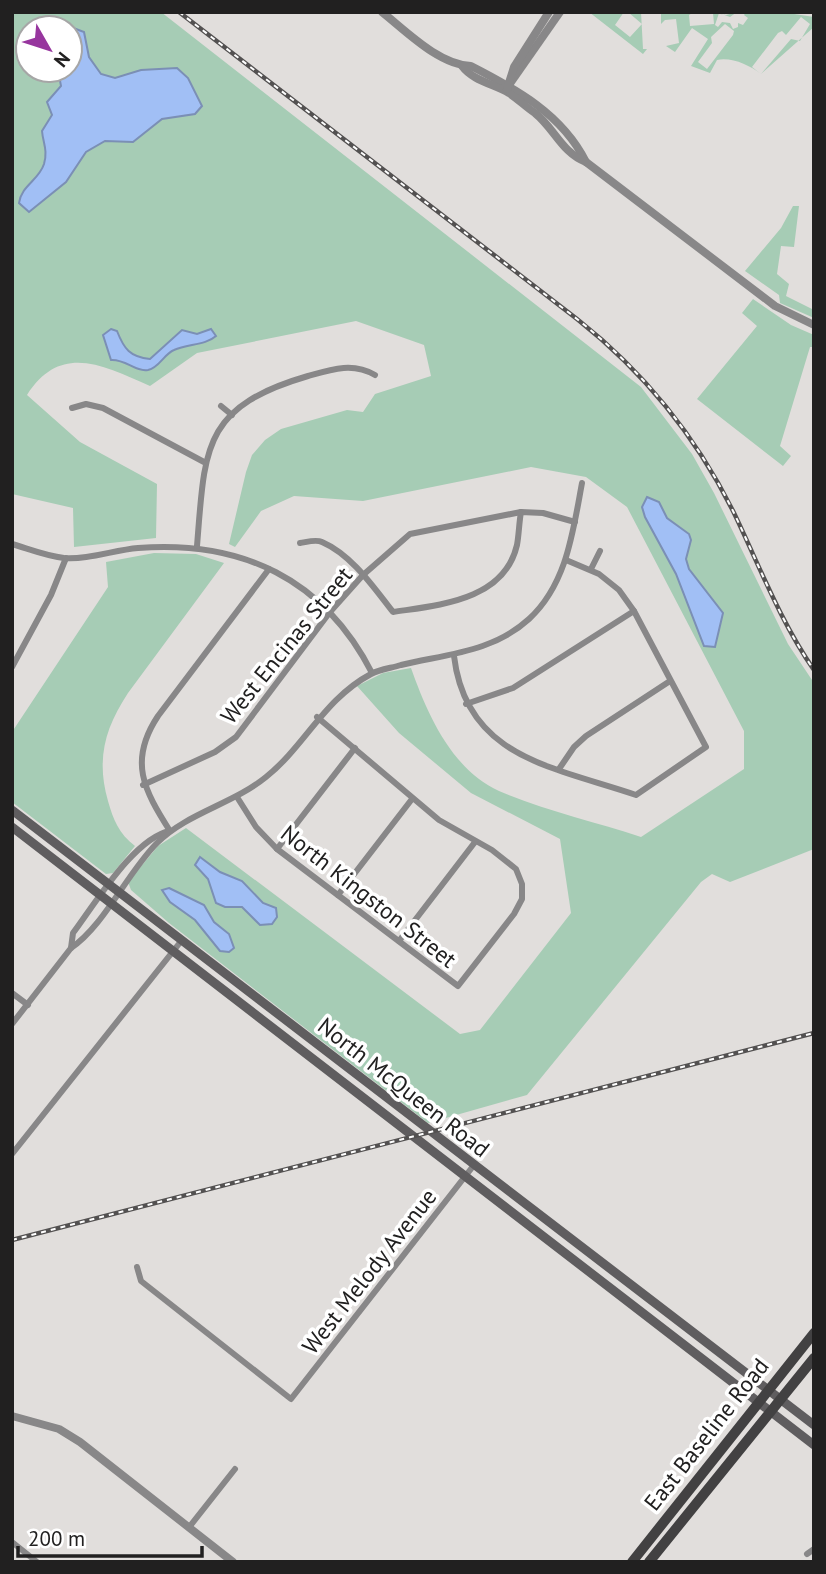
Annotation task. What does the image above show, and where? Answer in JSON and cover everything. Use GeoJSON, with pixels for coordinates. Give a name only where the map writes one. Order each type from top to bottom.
{"type":"FeatureCollection","features":[{"type":"Feature","properties":{"kind":"main road","name":"North McQueen Road"},"geometry":{"type":"LineString","coordinates":[[12,810],[814,1425]]}},
{"type":"Feature","properties":{"kind":"main road","name":"North McQueen Road"},"geometry":{"type":"LineString","coordinates":[[12,827],[814,1445]]}},
{"type":"Feature","properties":{"kind":"main road"},"geometry":{"type":"LineString","coordinates":[[312,1058],[320,1046]]}},
{"type":"Feature","properties":{"kind":"main road"},"geometry":{"type":"LineString","coordinates":[[633,1306],[642,1294]]}},
{"type":"Feature","properties":{"kind":"main road","name":"East Baseline Road"},"geometry":{"type":"LineString","coordinates":[[649,1562],[774,1395],[814,1333]]}},
{"type":"Feature","properties":{"kind":"main road","name":"East Baseline Road"},"geometry":{"type":"LineString","coordinates":[[632,1562],[763,1407],[814,1357]]}},
{"type":"Feature","properties":{"kind":"main road"},"geometry":{"type":"LineString","coordinates":[[650,1539],[661,1548]]}},
{"type":"Feature","properties":{"kind":"street"},"geometry":{"type":"LineString","coordinates":[[382,12],[442,56],[462,66],[471,66],[546,111],[586,162],[775,306],[814,325]]}},
{"type":"Feature","properties":{"kind":"street"},"geometry":{"type":"LineString","coordinates":[[508,89],[513,66],[550,12]]}},
{"type":"Feature","properties":{"kind":"street"},"geometry":{"type":"LineString","coordinates":[[508,89],[560,12]]}},
{"type":"Feature","properties":{"kind":"street"},"geometry":{"type":"LineString","coordinates":[[197,546],[204,462],[212,440],[232,415],[262,392],[323,371],[358,367],[375,375]]}},
{"type":"Feature","properties":{"kind":"street"},"geometry":{"type":"LineString","coordinates":[[72,408],[86,404],[103,408],[204,462]]}},
{"type":"Feature","properties":{"kind":"street"},"geometry":{"type":"LineString","coordinates":[[221,406],[232,415]]}},
{"type":"Feature","properties":{"kind":"street"},"geometry":{"type":"LineString","coordinates":[[12,1024],[71,948],[83,940],[114,888],[170,831],[237,797],[282,762],[336,699],[372,673],[454,656],[492,643],[529,619],[543,604],[566,560],[582,483]]}},
{"type":"Feature","properties":{"kind":"street"},"geometry":{"type":"LineString","coordinates":[[300,542],[320,540],[363,575],[393,612],[463,601],[482,590],[503,570],[516,548],[521,512]]}},
{"type":"Feature","properties":{"kind":"street","name":"West Encinas Street"},"geometry":{"type":"LineString","coordinates":[[143,785],[215,751],[236,737],[330,612],[363,575],[411,534],[521,512],[543,513],[575,522]]}},
{"type":"Feature","properties":{"kind":"street"},"geometry":{"type":"LineString","coordinates":[[12,544],[66,558],[138,548],[197,546],[222,551],[269,569],[315,598],[330,612],[360,651],[372,673]]}},
{"type":"Feature","properties":{"kind":"street"},"geometry":{"type":"LineString","coordinates":[[591,569],[600,551]]}},
{"type":"Feature","properties":{"kind":"street"},"geometry":{"type":"LineString","coordinates":[[12,667],[51,595],[66,558]]}},
{"type":"Feature","properties":{"kind":"street"},"geometry":{"type":"LineString","coordinates":[[454,656],[457,681],[466,704],[484,730],[509,750],[559,769],[636,795],[706,747],[634,611],[619,590],[591,569],[566,560]]}},
{"type":"Feature","properties":{"kind":"street"},"geometry":{"type":"LineString","coordinates":[[170,831],[143,785],[141,765],[144,741],[150,728],[269,569]]}},
{"type":"Feature","properties":{"kind":"street"},"geometry":{"type":"LineString","coordinates":[[466,704],[513,688],[634,611]]}},
{"type":"Feature","properties":{"kind":"street"},"geometry":{"type":"LineString","coordinates":[[585,630],[590,639]]}},
{"type":"Feature","properties":{"kind":"street"},"geometry":{"type":"LineString","coordinates":[[559,769],[574,747],[586,736],[670,681]]}},
{"type":"Feature","properties":{"kind":"street"},"geometry":{"type":"LineString","coordinates":[[317,718],[412,799],[475,842],[399,941]]}},
{"type":"Feature","properties":{"kind":"street"},"geometry":{"type":"LineString","coordinates":[[277,849],[355,748]]}},
{"type":"Feature","properties":{"kind":"street","name":"North Kingston Street"},"geometry":{"type":"LineString","coordinates":[[237,797],[256,827],[277,849],[458,986],[514,915],[522,899],[522,884],[516,869],[498,854],[475,842]]}},
{"type":"Feature","properties":{"kind":"street"},"geometry":{"type":"LineString","coordinates":[[338,895],[412,799]]}},
{"type":"Feature","properties":{"kind":"street"},"geometry":{"type":"LineString","coordinates":[[71,948],[73,933],[106,899]]}},
{"type":"Feature","properties":{"kind":"street"},"geometry":{"type":"LineString","coordinates":[[12,1154],[182,940]]}},
{"type":"Feature","properties":{"kind":"street"},"geometry":{"type":"LineString","coordinates":[[12,993],[28,1005]]}},
{"type":"Feature","properties":{"kind":"street","name":"West Melody Avenue"},"geometry":{"type":"LineString","coordinates":[[137,1267],[141,1282],[291,1399],[474,1165]]}},
{"type":"Feature","properties":{"kind":"street"},"geometry":{"type":"LineString","coordinates":[[12,1416],[59,1429],[190,1526],[233,1562]]}},
{"type":"Feature","properties":{"kind":"street"},"geometry":{"type":"LineString","coordinates":[[190,1526],[235,1469]]}},
{"type":"Feature","properties":{"kind":"street"},"geometry":{"type":"LineString","coordinates":[[12,1542],[37,1562]]}},
{"type":"Feature","properties":{"kind":"street"},"geometry":{"type":"LineString","coordinates":[[807,1553],[814,1549]]}},
{"type":"Feature","properties":{"kind":"green space"},"geometry":{"type":"Polygon","coordinates":[[[12,12],[161,12],[641,387],[692,454],[788,644],[814,683],[814,849],[730,882],[712,874],[701,882],[527,1095],[428,1123],[169,923],[131,890],[128,882],[158,846],[186,828],[460,1034],[480,1030],[571,913],[560,839],[471,793],[399,733],[357,686],[383,673],[411,668],[443,738],[467,769],[482,781],[499,791],[533,804],[641,837],[744,769],[744,731],[627,507],[586,477],[531,467],[363,501],[294,496],[261,511],[235,547],[229,544],[246,472],[252,455],[265,440],[281,429],[347,410],[363,412],[375,394],[431,376],[424,345],[356,321],[197,353],[150,386],[100,366],[84,363],[54,368],[40,379],[27,395],[80,442],[157,484],[156,538],[74,547],[73,508],[12,494],[12,12]]]}},
{"type":"Feature","properties":{"kind":"green space"},"geometry":{"type":"Polygon","coordinates":[[[589,12],[624,12],[615,25],[630,37],[642,24],[643,49],[647,49],[643,54],[589,12]]]}},
{"type":"Feature","properties":{"kind":"green space"},"geometry":{"type":"Polygon","coordinates":[[[628,12],[641,12],[642,24],[628,12]]]}},
{"type":"Feature","properties":{"kind":"green space"},"geometry":{"type":"Polygon","coordinates":[[[661,12],[694,12],[689,15],[690,26],[714,24],[713,13],[709,12],[719,14],[715,25],[718,27],[722,22],[730,23],[733,29],[738,27],[738,23],[743,25],[748,18],[744,15],[746,12],[781,12],[814,17],[814,27],[802,38],[810,24],[801,17],[786,35],[782,31],[778,33],[752,67],[761,74],[740,62],[723,59],[717,60],[710,73],[691,66],[708,39],[692,28],[675,52],[666,46],[679,43],[676,19],[665,20],[661,24],[661,12]],[[725,24],[711,37],[712,43],[698,62],[707,69],[733,35],[734,31],[725,24]]]}},
{"type":"Feature","properties":{"kind":"green space"},"geometry":{"type":"Polygon","coordinates":[[[791,39],[799,41],[761,74],[791,39]]]}},
{"type":"Feature","properties":{"kind":"green space"},"geometry":{"type":"Polygon","coordinates":[[[793,206],[799,206],[794,247],[781,246],[777,274],[789,284],[786,296],[814,310],[814,318],[780,303],[779,295],[745,271],[781,228],[793,206]]]}},
{"type":"Feature","properties":{"kind":"green space"},"geometry":{"type":"Polygon","coordinates":[[[753,299],[791,325],[814,335],[814,347],[810,347],[780,446],[791,456],[783,466],[697,399],[757,326],[742,313],[753,299]]]}},
{"type":"Feature","properties":{"kind":"green space"},"geometry":{"type":"Polygon","coordinates":[[[154,553],[196,554],[224,563],[128,693],[108,731],[103,758],[104,786],[117,826],[135,846],[113,873],[106,874],[12,802],[12,732],[108,587],[106,562],[154,553]]]}},
{"type":"Feature","properties":{"kind":"water"},"geometry":{"type":"Polygon","coordinates":[[[84,32],[89,57],[101,74],[115,78],[141,70],[177,68],[188,78],[202,106],[195,114],[162,119],[133,142],[105,141],[86,152],[66,182],[29,212],[19,203],[20,197],[42,170],[45,151],[42,131],[52,115],[47,102],[61,86],[84,84],[84,32]]]}},
{"type":"Feature","properties":{"kind":"water"},"geometry":{"type":"Polygon","coordinates":[[[111,329],[117,331],[129,351],[150,359],[182,330],[197,334],[211,329],[216,336],[174,350],[155,367],[143,370],[111,360],[103,335],[111,329]]]}},
{"type":"Feature","properties":{"kind":"water"},"geometry":{"type":"Polygon","coordinates":[[[647,497],[659,502],[667,518],[689,534],[691,540],[686,559],[689,569],[723,613],[715,647],[704,646],[676,574],[645,517],[642,507],[647,497]]]}},
{"type":"Feature","properties":{"kind":"water"},"geometry":{"type":"Polygon","coordinates":[[[200,857],[220,872],[242,881],[263,903],[276,908],[277,917],[272,924],[260,925],[242,907],[225,907],[216,903],[208,879],[195,865],[200,857]]]}},
{"type":"Feature","properties":{"kind":"water"},"geometry":{"type":"Polygon","coordinates":[[[169,888],[204,905],[214,922],[229,934],[234,948],[229,952],[220,951],[195,920],[170,902],[162,890],[169,888]]]}},
{"type":"Feature","properties":{"kind":"railway"},"geometry":{"type":"LineString","coordinates":[[179,12],[577,319],[646,383],[685,432],[719,485],[780,613],[814,670]]}},
{"type":"Feature","properties":{"kind":"railway"},"geometry":{"type":"LineString","coordinates":[[12,1240],[814,1033]]}}]}
